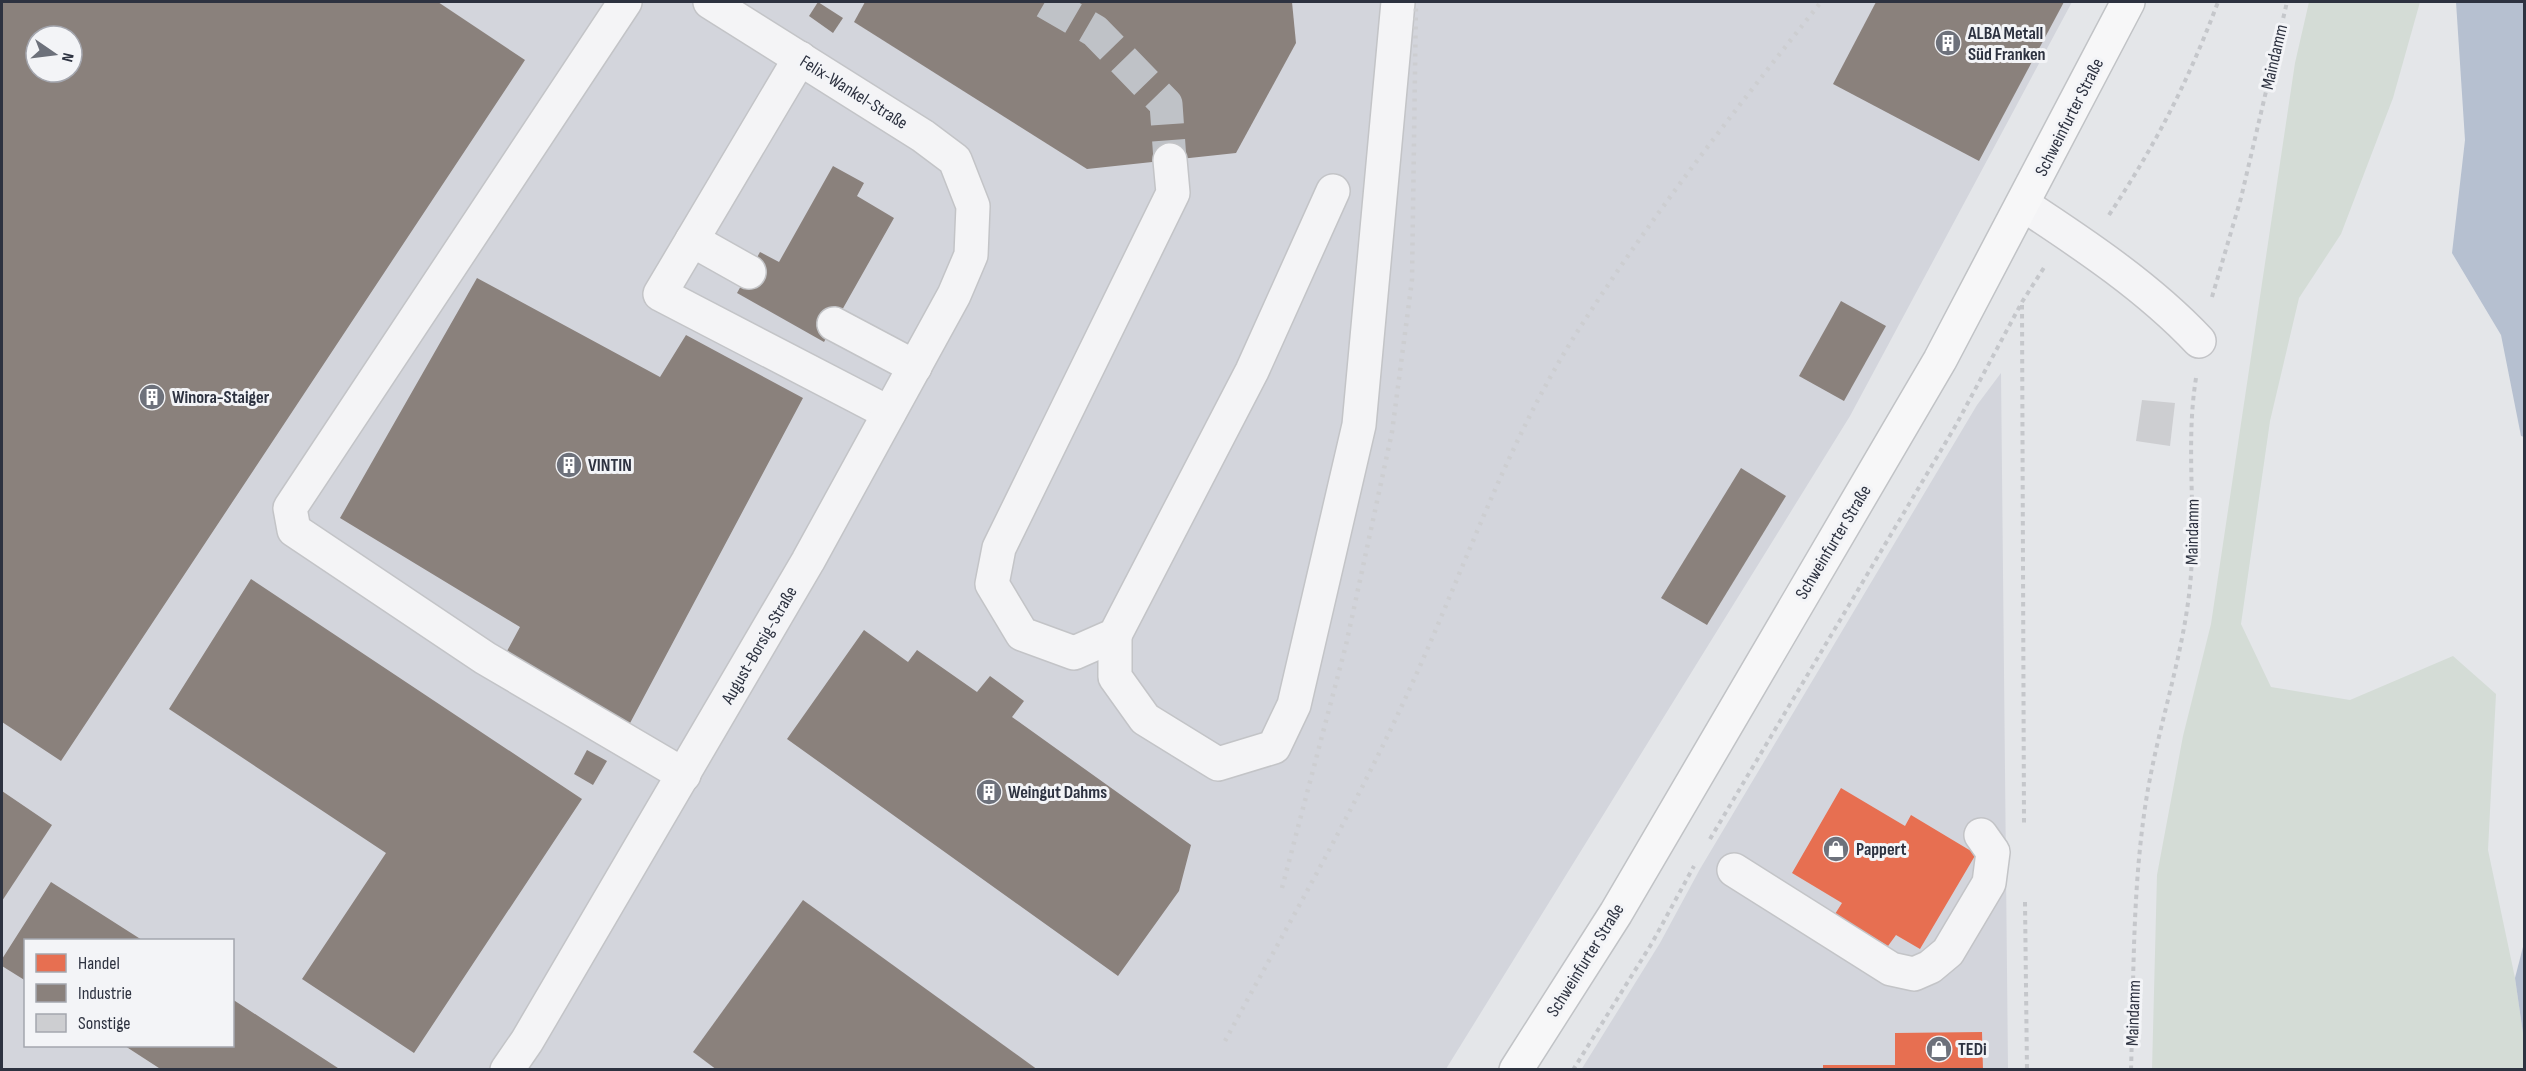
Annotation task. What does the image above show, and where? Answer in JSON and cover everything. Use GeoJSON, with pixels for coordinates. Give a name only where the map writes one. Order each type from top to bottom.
{"type":"FeatureCollection","features":[{"type":"Feature","properties":{"kind":"main road","name":"Schweinfurter Straße"},"geometry":{"type":"LineString","coordinates":[[1516,1070],[1616,913],[1940,360],[2024,205],[2128,2]]}},
{"type":"Feature","properties":{"kind":"street"},"geometry":{"type":"LineString","coordinates":[[625,2],[290,508],[294,530],[485,658],[684,775]]}},
{"type":"Feature","properties":{"kind":"street","name":"Felix-Wankel-Straße"},"geometry":{"type":"LineString","coordinates":[[710,2],[923,136],[955,160],[974,206]]}},
{"type":"Feature","properties":{"kind":"street"},"geometry":{"type":"LineString","coordinates":[[1333,191],[1252,371],[1115,635],[1114,677],[1145,719],[1218,764],[1274,747],[1294,705],[1359,425],[1399,14],[1398,2]]}},
{"type":"Feature","properties":{"kind":"street"},"geometry":{"type":"LineString","coordinates":[[800,58],[660,294],[889,413]]}},
{"type":"Feature","properties":{"kind":"street"},"geometry":{"type":"LineString","coordinates":[[1115,635],[1074,652],[1022,634],[992,584],[999,548],[1173,193],[1170,160]]}},
{"type":"Feature","properties":{"kind":"street"},"geometry":{"type":"LineString","coordinates":[[2024,205],[2077,240],[2176,316],[2199,341]]}},
{"type":"Feature","properties":{"kind":"street","name":"August-Borsig-Straße"},"geometry":{"type":"LineString","coordinates":[[507,1070],[527,1041],[808,561],[954,295],[972,255],[974,206]]}},
{"type":"Feature","properties":{"kind":"street"},"geometry":{"type":"LineString","coordinates":[[692,240],[748,272]]}},
{"type":"Feature","properties":{"kind":"street"},"geometry":{"type":"LineString","coordinates":[[834,324],[915,367]]}},
{"type":"Feature","properties":{"kind":"street"},"geometry":{"type":"LineString","coordinates":[[1734,870],[1890,969],[1914,974],[1930,967],[1948,952],[1989,883],[1993,852],[1982,835]]}},
{"type":"Feature","properties":{"kind":"path"},"geometry":{"type":"LineString","coordinates":[[1708,843],[1956,424],[2022,302],[2049,260],[2106,219],[2149,155],[2194,67],[2218,2]]}},
{"type":"Feature","properties":{"kind":"path","name":"Maindamm"},"geometry":{"type":"LineString","coordinates":[[2131,1070],[2140,854],[2148,790],[2182,640],[2190,584],[2193,532],[2190,412],[2199,341],[2241,198],[2287,2]]}},
{"type":"Feature","properties":{"kind":"path"},"geometry":{"type":"LineString","coordinates":[[2022,302],[2024,834]]}},
{"type":"Feature","properties":{"kind":"path"},"geometry":{"type":"LineString","coordinates":[[1573,1070],[1652,943],[1696,862]]}},
{"type":"Feature","properties":{"kind":"path"},"geometry":{"type":"LineString","coordinates":[[2025,893],[2027,1070]]}},
{"type":"Feature","properties":{"kind":"shaded area"},"geometry":{"type":"Polygon","coordinates":[[[2,2],[2072,2],[1850,416],[1446,1069],[2,1070],[2,2]]]}},
{"type":"Feature","properties":{"kind":"shaded area"},"geometry":{"type":"Polygon","coordinates":[[[2309,2],[2420,2],[2393,98],[2341,234],[2299,298],[2270,421],[2241,624],[2271,687],[2350,700],[2453,656],[2496,694],[2488,850],[2515,978],[2524,1040],[2524,1069],[2152,1070],[2157,875],[2183,736],[2211,624],[2295,63],[2309,2]]]}},
{"type":"Feature","properties":{"kind":"shaded area"},"geometry":{"type":"Polygon","coordinates":[[[2001,373],[2008,1069],[1581,1070],[1660,943],[1700,869],[1977,405],[2001,373]]]}},
{"type":"Feature","properties":{"kind":"water"},"geometry":{"type":"Polygon","coordinates":[[[2456,2],[2524,2],[2524,437],[2521,436],[2501,335],[2452,253],[2465,140],[2456,2]]]}},
{"type":"Feature","properties":{"kind":"water"},"geometry":{"type":"Polygon","coordinates":[[[2524,943],[2524,1040],[2515,978],[2524,943]]]}},
{"type":"Feature","properties":{"kind":"building: Handel"},"geometry":{"type":"Polygon","coordinates":[[[1841,788],[1905,826],[1911,815],[1976,854],[1920,949],[1896,935],[1888,946],[1835,914],[1842,903],[1792,873],[1841,788]]]}},
{"type":"Feature","properties":{"kind":"building: Handel","name":"TEDi"},"geometry":{"type":"Polygon","coordinates":[[[1982,1032],[1983,1070],[1823,1070],[1823,1065],[1895,1065],[1895,1033],[1982,1032]]]}},
{"type":"Feature","properties":{"kind":"building: Industrie","name":"Winora-Staiger"},"geometry":{"type":"Polygon","coordinates":[[[2,2],[438,2],[525,60],[61,761],[2,722],[2,2]]]}},
{"type":"Feature","properties":{"kind":"building: Industrie"},"geometry":{"type":"Polygon","coordinates":[[[818,2],[843,18],[833,33],[809,16],[818,2]]]}},
{"type":"Feature","properties":{"kind":"building: Industrie"},"geometry":{"type":"Polygon","coordinates":[[[865,2],[1292,2],[1296,43],[1236,153],[1087,169],[854,22],[865,2]]]}},
{"type":"Feature","properties":{"kind":"building: Industrie","name":"ALBA Metall Süd Franken"},"geometry":{"type":"Polygon","coordinates":[[[1876,2],[2064,2],[1979,161],[1833,84],[1876,2]]]}},
{"type":"Feature","properties":{"kind":"building: Industrie"},"geometry":{"type":"Polygon","coordinates":[[[833,166],[864,183],[857,196],[894,218],[824,342],[737,293],[760,252],[779,262],[833,166]]]}},
{"type":"Feature","properties":{"kind":"building: Industrie","name":"VINTIN"},"geometry":{"type":"Polygon","coordinates":[[[477,278],[660,377],[686,335],[803,398],[629,725],[507,651],[520,627],[340,518],[477,278]]]}},
{"type":"Feature","properties":{"kind":"building: Industrie"},"geometry":{"type":"Polygon","coordinates":[[[1841,301],[1886,326],[1844,401],[1799,376],[1841,301]]]}},
{"type":"Feature","properties":{"kind":"building: Industrie"},"geometry":{"type":"Polygon","coordinates":[[[1741,468],[1786,496],[1707,625],[1661,598],[1741,468]]]}},
{"type":"Feature","properties":{"kind":"building: Industrie"},"geometry":{"type":"Polygon","coordinates":[[[251,579],[582,799],[414,1053],[302,979],[386,853],[169,709],[251,579]]]}},
{"type":"Feature","properties":{"kind":"building: Industrie","name":"Weingut Dahms"},"geometry":{"type":"Polygon","coordinates":[[[864,630],[908,662],[917,650],[977,692],[990,676],[1024,701],[1012,717],[1191,845],[1179,891],[1118,976],[787,739],[864,630]]]}},
{"type":"Feature","properties":{"kind":"building: Industrie"},"geometry":{"type":"Polygon","coordinates":[[[587,750],[607,761],[593,785],[574,774],[587,750]]]}},
{"type":"Feature","properties":{"kind":"building: Industrie"},"geometry":{"type":"Polygon","coordinates":[[[2,791],[52,825],[2,901],[2,791]]]}},
{"type":"Feature","properties":{"kind":"building: Industrie"},"geometry":{"type":"Polygon","coordinates":[[[51,882],[140,939],[24,939],[24,980],[2,966],[2,959],[51,882]]]}},
{"type":"Feature","properties":{"kind":"building: Industrie"},"geometry":{"type":"Polygon","coordinates":[[[803,900],[1038,1070],[717,1070],[693,1052],[803,900]]]}},
{"type":"Feature","properties":{"kind":"building: Industrie"},"geometry":{"type":"Polygon","coordinates":[[[234,1000],[341,1070],[162,1070],[127,1047],[234,1047],[234,1000]]]}},
{"type":"Feature","properties":{"kind":"building: Sonstige"},"geometry":{"type":"Polygon","coordinates":[[[2142,400],[2175,403],[2170,446],[2136,441],[2142,400]]]}},
{"type":"Feature","properties":{"kind":"tunnel"},"geometry":{"type":"LineString","coordinates":[[1045,2],[1095,31],[1166,104],[1170,160]]}},
{"type":"Feature","properties":{"kind":"railway"},"geometry":{"type":"LineString","coordinates":[[1282,888],[1346,645],[1392,432],[1412,280],[1416,2]]}},
{"type":"Feature","properties":{"kind":"railway"},"geometry":{"type":"LineString","coordinates":[[1225,1041],[1363,786],[1405,699],[1504,470],[1549,380],[1602,293],[1662,208],[1821,2]]}},
{"type":"Feature","properties":{"kind":"place","name":"ALBA Metall Süd Franken"},"geometry":{"type":"Point","coordinates":[1948,43]}},
{"type":"Feature","properties":{"kind":"place","name":"Winora-Staiger"},"geometry":{"type":"Point","coordinates":[152,397]}},
{"type":"Feature","properties":{"kind":"place","name":"VINTIN"},"geometry":{"type":"Point","coordinates":[569,465]}},
{"type":"Feature","properties":{"kind":"place","name":"Weingut Dahms"},"geometry":{"type":"Point","coordinates":[989,792]}},
{"type":"Feature","properties":{"kind":"place","name":"Pappert"},"geometry":{"type":"Point","coordinates":[1836,849]}},
{"type":"Feature","properties":{"kind":"place","name":"TEDi"},"geometry":{"type":"Point","coordinates":[1939,1049]}}]}
